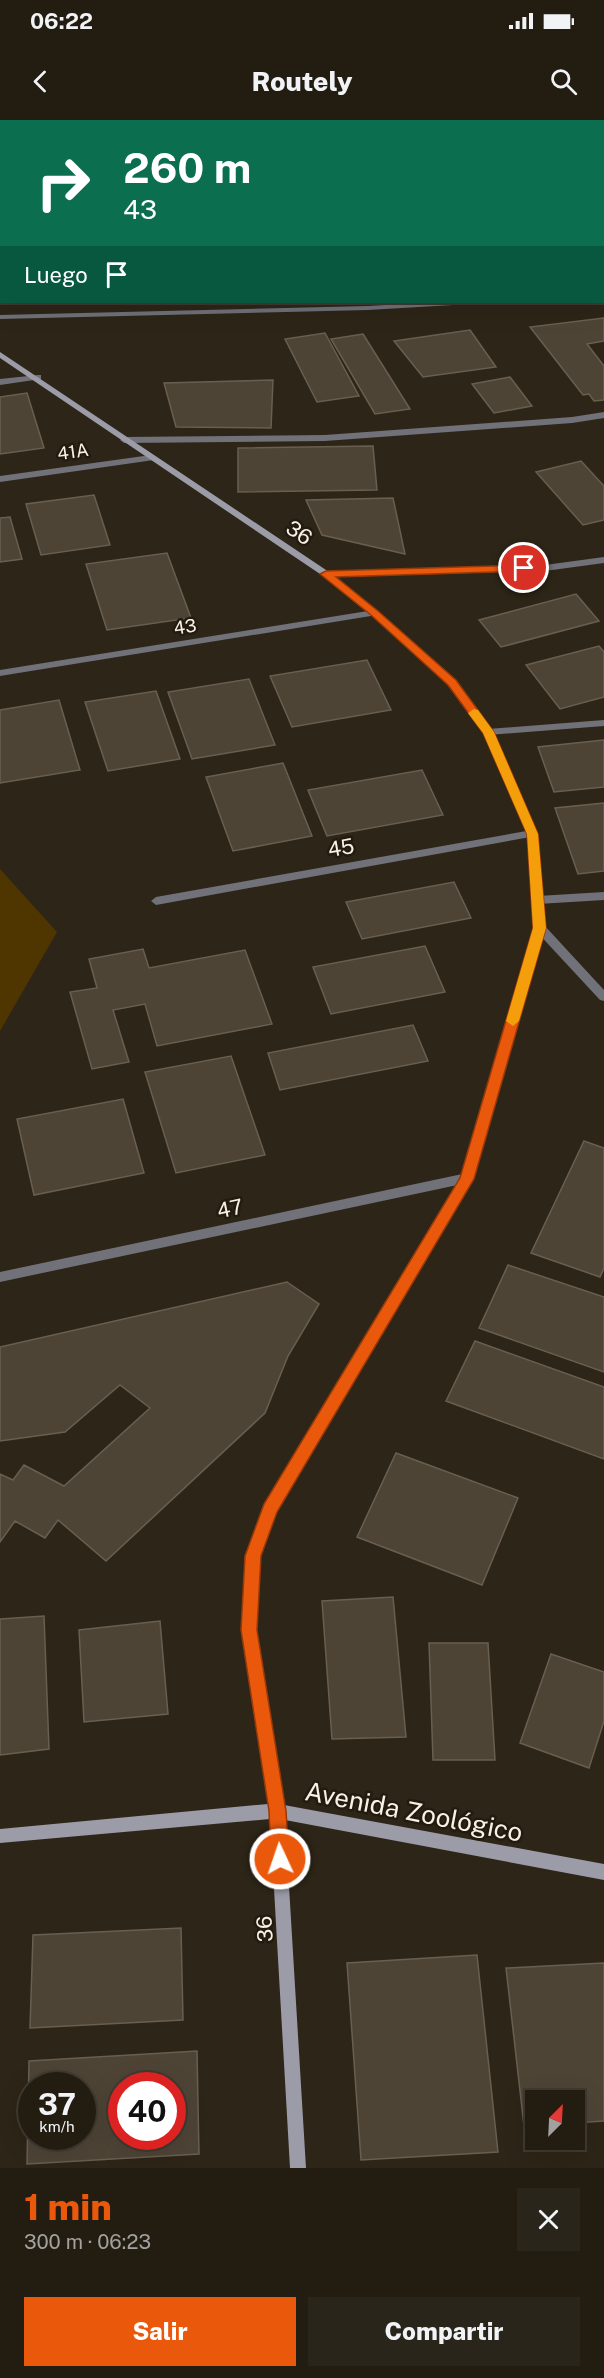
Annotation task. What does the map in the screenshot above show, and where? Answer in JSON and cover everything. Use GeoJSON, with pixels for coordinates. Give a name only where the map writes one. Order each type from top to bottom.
{"type":"FeatureCollection","features":[{"type":"Feature","properties":{"kind":"street"},"geometry":{"type":"LineString","coordinates":[[0,316],[368,308],[453,303]]}},
{"type":"Feature","properties":{"kind":"street","name":"36"},"geometry":{"type":"LineString","coordinates":[[0,354],[38,377],[124,440],[326,574],[374,613],[452,683],[488,732],[532,834],[540,928],[467,1179],[270,1509],[253,1556],[249,1630],[277,1811],[298,2168]]}},
{"type":"Feature","properties":{"kind":"street"},"geometry":{"type":"LineString","coordinates":[[0,382],[38,377]]}},
{"type":"Feature","properties":{"kind":"street"},"geometry":{"type":"LineString","coordinates":[[124,440],[325,438],[572,420],[604,415]]}},
{"type":"Feature","properties":{"kind":"street","name":"41A"},"geometry":{"type":"LineString","coordinates":[[0,479],[151,458]]}},
{"type":"Feature","properties":{"kind":"street"},"geometry":{"type":"LineString","coordinates":[[326,574],[545,568],[604,560]]}},
{"type":"Feature","properties":{"kind":"street","name":"43"},"geometry":{"type":"LineString","coordinates":[[0,673],[374,613]]}},
{"type":"Feature","properties":{"kind":"street"},"geometry":{"type":"LineString","coordinates":[[488,732],[604,723]]}},
{"type":"Feature","properties":{"kind":"street","name":"45"},"geometry":{"type":"LineString","coordinates":[[156,901],[532,834]]}},
{"type":"Feature","properties":{"kind":"street"},"geometry":{"type":"LineString","coordinates":[[538,900],[604,896]]}},
{"type":"Feature","properties":{"kind":"street"},"geometry":{"type":"LineString","coordinates":[[540,928],[604,997]]}},
{"type":"Feature","properties":{"kind":"street","name":"47"},"geometry":{"type":"LineString","coordinates":[[0,1277],[467,1179]]}},
{"type":"Feature","properties":{"kind":"street","name":"Avenida Zoológico"},"geometry":{"type":"LineString","coordinates":[[0,1836],[277,1811],[604,1872]]}},
{"type":"Feature","properties":{"kind":"shaded area"},"geometry":{"type":"Polygon","coordinates":[[[0,869],[57,932],[0,1031],[0,869]]]}},
{"type":"Feature","properties":{"kind":"building"},"geometry":{"type":"Polygon","coordinates":[[[604,318],[604,341],[587,344],[604,366],[604,400],[594,401],[589,394],[583,395],[530,327],[604,318]]]}},
{"type":"Feature","properties":{"kind":"building"},"geometry":{"type":"Polygon","coordinates":[[[470,330],[496,367],[423,377],[394,341],[470,330]]]}},
{"type":"Feature","properties":{"kind":"building"},"geometry":{"type":"Polygon","coordinates":[[[325,333],[359,396],[317,402],[285,339],[325,333]]]}},
{"type":"Feature","properties":{"kind":"building"},"geometry":{"type":"Polygon","coordinates":[[[363,334],[410,409],[375,414],[331,339],[363,334]]]}},
{"type":"Feature","properties":{"kind":"building"},"geometry":{"type":"Polygon","coordinates":[[[510,377],[532,406],[494,413],[472,384],[510,377]]]}},
{"type":"Feature","properties":{"kind":"building"},"geometry":{"type":"Polygon","coordinates":[[[273,380],[271,428],[176,427],[164,383],[273,380]]]}},
{"type":"Feature","properties":{"kind":"building"},"geometry":{"type":"Polygon","coordinates":[[[27,393],[44,448],[0,454],[0,397],[27,393]]]}},
{"type":"Feature","properties":{"kind":"building"},"geometry":{"type":"Polygon","coordinates":[[[373,446],[377,490],[238,492],[238,448],[373,446]]]}},
{"type":"Feature","properties":{"kind":"building"},"geometry":{"type":"Polygon","coordinates":[[[581,461],[604,486],[604,520],[583,525],[536,472],[581,461]]]}},
{"type":"Feature","properties":{"kind":"building"},"geometry":{"type":"Polygon","coordinates":[[[94,495],[110,545],[41,555],[26,504],[94,495]]]}},
{"type":"Feature","properties":{"kind":"building"},"geometry":{"type":"Polygon","coordinates":[[[393,498],[405,554],[322,535],[306,500],[393,498]]]}},
{"type":"Feature","properties":{"kind":"building"},"geometry":{"type":"Polygon","coordinates":[[[10,517],[22,559],[0,562],[0,518],[10,517]]]}},
{"type":"Feature","properties":{"kind":"building"},"geometry":{"type":"Polygon","coordinates":[[[167,553],[191,618],[107,630],[86,564],[167,553]]]}},
{"type":"Feature","properties":{"kind":"building"},"geometry":{"type":"Polygon","coordinates":[[[576,594],[599,621],[501,647],[479,620],[576,594]]]}},
{"type":"Feature","properties":{"kind":"building"},"geometry":{"type":"Polygon","coordinates":[[[599,646],[604,652],[604,697],[560,709],[526,665],[599,646]]]}},
{"type":"Feature","properties":{"kind":"building"},"geometry":{"type":"Polygon","coordinates":[[[367,660],[391,710],[292,727],[270,676],[367,660]]]}},
{"type":"Feature","properties":{"kind":"building"},"geometry":{"type":"Polygon","coordinates":[[[249,679],[275,745],[192,759],[168,692],[249,679]]]}},
{"type":"Feature","properties":{"kind":"building"},"geometry":{"type":"Polygon","coordinates":[[[156,691],[180,759],[108,771],[85,702],[156,691]]]}},
{"type":"Feature","properties":{"kind":"building"},"geometry":{"type":"Polygon","coordinates":[[[59,700],[80,770],[0,783],[0,710],[59,700]]]}},
{"type":"Feature","properties":{"kind":"building"},"geometry":{"type":"Polygon","coordinates":[[[604,740],[604,787],[554,792],[538,747],[604,740]]]}},
{"type":"Feature","properties":{"kind":"building"},"geometry":{"type":"Polygon","coordinates":[[[283,763],[312,836],[233,851],[206,777],[283,763]]]}},
{"type":"Feature","properties":{"kind":"building"},"geometry":{"type":"Polygon","coordinates":[[[422,770],[443,815],[327,836],[308,790],[422,770]]]}},
{"type":"Feature","properties":{"kind":"building"},"geometry":{"type":"Polygon","coordinates":[[[604,803],[604,871],[578,874],[555,808],[604,803]]]}},
{"type":"Feature","properties":{"kind":"building"},"geometry":{"type":"Polygon","coordinates":[[[454,882],[471,918],[362,939],[346,902],[454,882]]]}},
{"type":"Feature","properties":{"kind":"building"},"geometry":{"type":"Polygon","coordinates":[[[425,946],[445,992],[331,1014],[313,967],[425,946]]]}},
{"type":"Feature","properties":{"kind":"building"},"geometry":{"type":"Polygon","coordinates":[[[143,949],[149,968],[245,950],[272,1024],[157,1046],[145,1004],[113,1010],[129,1062],[92,1069],[70,992],[97,988],[89,959],[143,949]]]}},
{"type":"Feature","properties":{"kind":"building"},"geometry":{"type":"Polygon","coordinates":[[[413,1025],[428,1061],[280,1090],[268,1053],[413,1025]]]}},
{"type":"Feature","properties":{"kind":"building"},"geometry":{"type":"Polygon","coordinates":[[[231,1056],[265,1155],[176,1173],[145,1072],[231,1056]]]}},
{"type":"Feature","properties":{"kind":"building"},"geometry":{"type":"Polygon","coordinates":[[[123,1099],[144,1173],[34,1195],[17,1119],[123,1099]]]}},
{"type":"Feature","properties":{"kind":"building"},"geometry":{"type":"Polygon","coordinates":[[[584,1141],[604,1148],[604,1268],[600,1277],[531,1253],[584,1141]]]}},
{"type":"Feature","properties":{"kind":"building"},"geometry":{"type":"Polygon","coordinates":[[[508,1265],[604,1297],[604,1372],[479,1328],[508,1265]]]}},
{"type":"Feature","properties":{"kind":"building"},"geometry":{"type":"Polygon","coordinates":[[[287,1282],[319,1304],[288,1356],[265,1413],[106,1561],[58,1520],[45,1538],[15,1521],[0,1542],[0,1474],[13,1480],[24,1465],[64,1486],[150,1408],[120,1385],[65,1432],[0,1441],[0,1347],[287,1282]]]}},
{"type":"Feature","properties":{"kind":"building"},"geometry":{"type":"Polygon","coordinates":[[[475,1341],[604,1387],[604,1459],[446,1401],[475,1341]]]}},
{"type":"Feature","properties":{"kind":"building"},"geometry":{"type":"Polygon","coordinates":[[[396,1453],[518,1498],[482,1585],[357,1537],[396,1453]]]}},
{"type":"Feature","properties":{"kind":"building"},"geometry":{"type":"Polygon","coordinates":[[[393,1597],[406,1737],[332,1739],[322,1601],[393,1597]]]}},
{"type":"Feature","properties":{"kind":"building"},"geometry":{"type":"Polygon","coordinates":[[[44,1616],[49,1749],[0,1755],[0,1619],[44,1616]]]}},
{"type":"Feature","properties":{"kind":"building"},"geometry":{"type":"Polygon","coordinates":[[[160,1621],[168,1714],[84,1722],[79,1630],[160,1621]]]}},
{"type":"Feature","properties":{"kind":"building"},"geometry":{"type":"Polygon","coordinates":[[[429,1643],[488,1643],[495,1760],[433,1760],[429,1643]]]}},
{"type":"Feature","properties":{"kind":"building"},"geometry":{"type":"Polygon","coordinates":[[[551,1654],[604,1672],[604,1721],[589,1768],[520,1743],[551,1654]]]}},
{"type":"Feature","properties":{"kind":"building"},"geometry":{"type":"Polygon","coordinates":[[[181,1928],[183,2020],[30,2028],[33,1935],[181,1928]]]}},
{"type":"Feature","properties":{"kind":"building"},"geometry":{"type":"Polygon","coordinates":[[[477,1955],[498,2152],[361,2160],[347,1963],[477,1955]]]}},
{"type":"Feature","properties":{"kind":"building"},"geometry":{"type":"Polygon","coordinates":[[[604,1963],[604,2121],[585,2122],[585,2090],[525,2090],[524,2126],[506,1968],[604,1963]]]}},
{"type":"Feature","properties":{"kind":"building"},"geometry":{"type":"Polygon","coordinates":[[[197,2051],[199,2154],[27,2164],[27,2150],[96,2150],[96,2072],[29,2072],[29,2061],[197,2051]]]}},
{"type":"Feature","properties":{"kind":"slow traffic"},"geometry":{"type":"LineString","coordinates":[[474,713],[488,732],[532,834],[540,928],[513,1021]]}},
{"type":"Feature","properties":{"kind":"route"},"geometry":{"type":"LineString","coordinates":[[280,1859],[277,1811],[249,1630],[253,1556],[270,1509],[467,1179],[540,928],[532,834],[488,732],[452,683],[374,613],[326,574],[524,568]]}}]}
